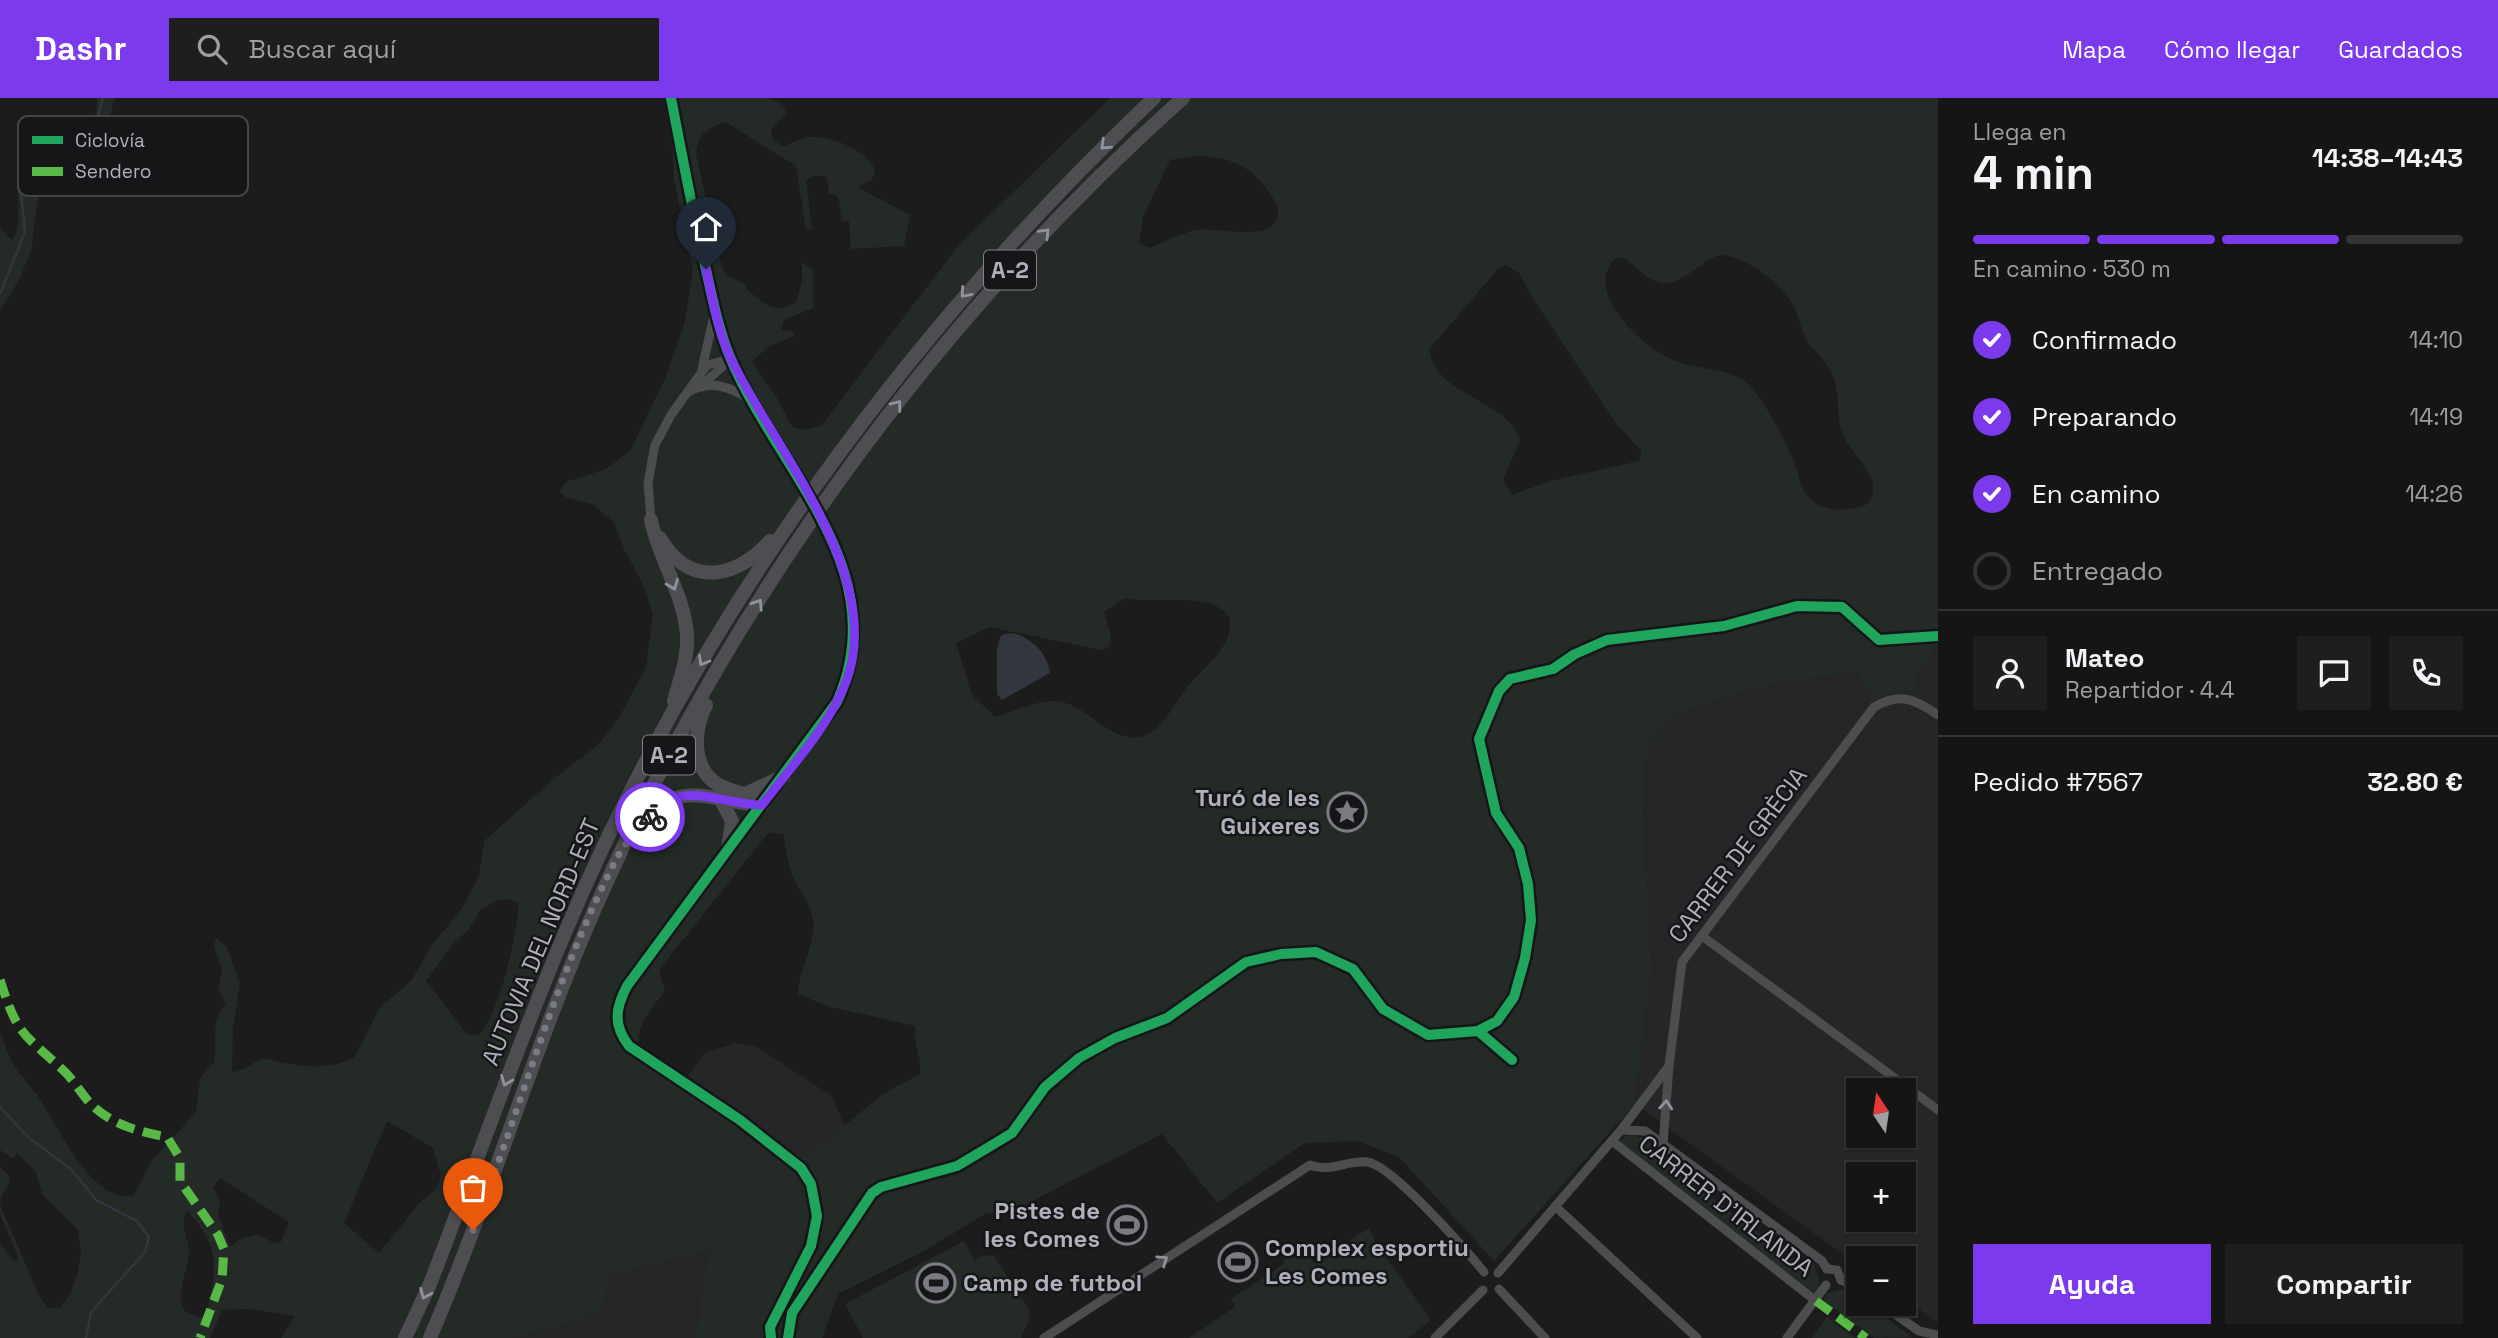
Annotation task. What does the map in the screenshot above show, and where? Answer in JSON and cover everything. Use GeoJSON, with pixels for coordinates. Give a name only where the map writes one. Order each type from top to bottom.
{"type":"FeatureCollection","features":[{"type":"Feature","properties":{"kind":"highway","name":"AUTOVIA DEL NORD-EST"},"geometry":{"type":"LineString","coordinates":[[405,1338],[430,1284],[567,927],[668,721],[736,604],[850,437],[968,289],[1082,167],[1154,98]]}},
{"type":"Feature","properties":{"kind":"highway","name":"AUTOVIA DEL NORD-EST"},"geometry":{"type":"LineString","coordinates":[[430,1338],[482,1208],[552,1011],[621,851],[721,662],[849,470],[907,392],[1037,240],[1183,98]]}},
{"type":"Feature","properties":{"kind":"highway"},"geometry":{"type":"LineString","coordinates":[[651,520],[676,558],[691,568],[713,573],[734,569],[748,561],[791,521]]}},
{"type":"Feature","properties":{"kind":"highway"},"geometry":{"type":"LineString","coordinates":[[651,520],[682,611],[687,636],[683,670],[668,721]]}},
{"type":"Feature","properties":{"kind":"highway"},"geometry":{"type":"LineString","coordinates":[[721,662],[715,687],[699,719],[696,749],[699,762],[711,779],[728,789],[747,793],[762,805]]}},
{"type":"Feature","properties":{"kind":"highway"},"geometry":{"type":"LineString","coordinates":[[747,793],[784,776]]}},
{"type":"Feature","properties":{"kind":"highway"},"geometry":{"type":"LineString","coordinates":[[621,851],[653,812],[666,802],[700,793],[720,800],[762,805]]}},
{"type":"Feature","properties":{"kind":"highway"},"geometry":{"type":"LineString","coordinates":[[720,800],[732,821],[728,849]]}},
{"type":"Feature","properties":{"kind":"street"},"geometry":{"type":"LineString","coordinates":[[671,98],[715,309],[731,359],[753,401],[791,462],[830,539],[850,586],[855,620],[854,646],[847,679],[837,702],[627,986],[617,1004],[618,1032],[629,1046],[740,1120],[801,1168],[811,1184],[817,1216],[811,1246],[771,1327],[771,1338]]}},
{"type":"Feature","properties":{"kind":"street"},"geometry":{"type":"LineString","coordinates":[[651,520],[648,494],[652,456],[662,428],[702,370],[715,309]]}},
{"type":"Feature","properties":{"kind":"street"},"geometry":{"type":"LineString","coordinates":[[702,370],[712,362],[731,359]]}},
{"type":"Feature","properties":{"kind":"street"},"geometry":{"type":"LineString","coordinates":[[689,392],[702,385],[731,359]]}},
{"type":"Feature","properties":{"kind":"street"},"geometry":{"type":"LineString","coordinates":[[702,385],[724,386],[753,401]]}},
{"type":"Feature","properties":{"kind":"street","name":"CARRER DE GRÈCIA"},"geometry":{"type":"LineString","coordinates":[[1663,1144],[1669,1066],[1682,962],[1874,706],[1896,697],[1919,701],[1938,715]]}},
{"type":"Feature","properties":{"kind":"street"},"geometry":{"type":"LineString","coordinates":[[1702,936],[1938,1110]]}},
{"type":"Feature","properties":{"kind":"street","name":"CARRER DE GRÈCIA"},"geometry":{"type":"LineString","coordinates":[[1498,1273],[1612,1141],[1669,1066]]}},
{"type":"Feature","properties":{"kind":"street","name":"CARRER D'IRLANDA"},"geometry":{"type":"LineString","coordinates":[[1621,1130],[1645,1131],[1822,1261],[1828,1269]]}},
{"type":"Feature","properties":{"kind":"street","name":"CARRER D'IRLANDA"},"geometry":{"type":"LineString","coordinates":[[1612,1141],[1816,1301]]}},
{"type":"Feature","properties":{"kind":"street"},"geometry":{"type":"LineString","coordinates":[[1044,1338],[1310,1165],[1321,1170],[1343,1164],[1369,1162],[1391,1173],[1485,1272],[1498,1273],[1502,1282],[1499,1289],[1492,1292],[1483,1290]]}},
{"type":"Feature","properties":{"kind":"street"},"geometry":{"type":"LineString","coordinates":[[1555,1206],[1698,1338]]}},
{"type":"Feature","properties":{"kind":"street"},"geometry":{"type":"LineString","coordinates":[[1828,1269],[1837,1270],[1841,1280],[1835,1286],[1826,1285],[1823,1277],[1828,1269]]}},
{"type":"Feature","properties":{"kind":"street"},"geometry":{"type":"LineString","coordinates":[[1483,1290],[1480,1281],[1485,1272]]}},
{"type":"Feature","properties":{"kind":"street","name":"CARRER D'IRLANDA"},"geometry":{"type":"LineString","coordinates":[[1841,1280],[1846,1282]]}},
{"type":"Feature","properties":{"kind":"street"},"geometry":{"type":"LineString","coordinates":[[1787,1338],[1826,1285]]}},
{"type":"Feature","properties":{"kind":"street"},"geometry":{"type":"LineString","coordinates":[[1499,1289],[1545,1338]]}},
{"type":"Feature","properties":{"kind":"street"},"geometry":{"type":"LineString","coordinates":[[1435,1338],[1483,1290]]}},
{"type":"Feature","properties":{"kind":"street"},"geometry":{"type":"LineString","coordinates":[[1897,1316],[1921,1334],[1938,1337]]}},
{"type":"Feature","properties":{"kind":"shaded area"},"geometry":{"type":"Polygon","coordinates":[[[97,98],[115,98],[111,116],[95,116],[97,98]]]}},
{"type":"Feature","properties":{"kind":"shaded area"},"geometry":{"type":"Polygon","coordinates":[[[663,98],[768,98],[784,106],[786,113],[771,130],[773,140],[783,146],[806,137],[817,137],[847,145],[865,156],[875,170],[872,180],[857,187],[910,215],[904,246],[851,249],[849,221],[842,221],[838,196],[829,194],[827,177],[816,175],[806,180],[812,229],[806,229],[796,166],[726,122],[709,129],[699,141],[696,154],[722,268],[727,276],[744,283],[752,294],[766,304],[779,308],[796,303],[802,281],[802,262],[813,271],[813,308],[784,320],[781,330],[794,332],[794,336],[768,347],[752,362],[777,398],[792,427],[806,430],[822,425],[958,246],[1110,98],[1938,98],[1938,645],[1918,674],[1916,693],[1895,690],[1872,698],[1859,672],[1771,685],[1674,714],[1648,748],[1643,802],[1652,969],[1635,1104],[1494,1261],[1399,1157],[1357,1141],[1305,1143],[1217,1203],[1162,1134],[1019,1208],[985,1214],[926,1250],[838,1294],[822,1338],[695,1338],[708,1251],[610,1276],[601,1311],[577,1322],[512,1338],[281,1338],[295,1316],[251,1309],[222,1310],[210,1338],[0,1338],[0,1243],[14,1261],[19,1259],[0,1214],[0,1205],[39,1295],[48,1308],[60,1308],[71,1293],[78,1271],[81,1252],[78,1230],[43,1195],[36,1173],[17,1152],[14,1159],[0,1150],[0,1032],[15,1067],[38,1097],[79,1162],[105,1189],[119,1195],[134,1195],[152,1160],[196,1112],[200,1078],[214,1062],[216,1024],[226,1004],[218,988],[222,970],[214,946],[216,938],[227,947],[240,984],[233,1027],[232,1072],[269,1059],[319,1066],[346,1062],[354,1058],[380,1007],[411,981],[431,947],[464,905],[479,876],[484,841],[556,777],[598,745],[619,718],[646,667],[653,614],[643,584],[625,551],[614,522],[594,505],[565,497],[560,491],[566,482],[606,469],[630,451],[665,379],[685,321],[693,271],[674,180],[673,152],[663,98]],[[1193,156],[1170,160],[1143,217],[1139,243],[1150,248],[1197,230],[1259,231],[1270,227],[1276,219],[1278,207],[1262,183],[1244,167],[1221,159],[1193,156]],[[1721,255],[1682,278],[1665,283],[1647,277],[1624,258],[1616,258],[1607,271],[1606,286],[1611,302],[1634,332],[1663,355],[1684,364],[1728,373],[1750,386],[1778,429],[1794,461],[1804,491],[1816,504],[1840,510],[1866,505],[1872,496],[1871,478],[1843,435],[1833,375],[1806,338],[1788,298],[1773,281],[1742,261],[1721,255]],[[1506,265],[1499,268],[1430,348],[1433,363],[1442,376],[1513,426],[1520,440],[1503,480],[1512,495],[1550,481],[1639,461],[1642,452],[1615,422],[1519,273],[1506,265]],[[1124,598],[1104,612],[1111,637],[1110,646],[1102,650],[989,627],[956,643],[972,695],[995,717],[1037,703],[1062,702],[1084,712],[1117,734],[1140,737],[1159,726],[1190,683],[1220,651],[1228,636],[1230,619],[1222,610],[1211,604],[1197,601],[1124,598]],[[768,833],[659,970],[665,991],[642,1025],[640,1049],[687,1077],[805,1158],[883,1094],[920,1074],[915,1026],[827,1006],[798,994],[812,939],[813,920],[808,904],[790,870],[784,834],[768,833]],[[510,899],[497,900],[481,909],[469,929],[452,945],[426,981],[466,1033],[474,1035],[484,1028],[492,1014],[506,974],[516,931],[518,903],[510,899]],[[387,1121],[344,1223],[379,1253],[421,1201],[436,1189],[441,1176],[433,1148],[387,1121]],[[220,1178],[213,1188],[220,1201],[218,1215],[230,1247],[240,1239],[257,1234],[274,1243],[281,1242],[289,1222],[220,1178]],[[187,1210],[184,1225],[189,1258],[181,1288],[182,1303],[185,1311],[200,1318],[207,1313],[213,1282],[213,1258],[205,1235],[187,1210]]]}},
{"type":"Feature","properties":{"kind":"shaded area"},"geometry":{"type":"Polygon","coordinates":[[[18,196],[38,196],[31,251],[19,280],[0,310],[0,229],[12,240],[17,230],[18,196]]]}},
{"type":"Feature","properties":{"kind":"shaded area"},"geometry":{"type":"Polygon","coordinates":[[[1012,633],[1026,638],[1037,647],[1050,673],[1002,700],[997,694],[997,649],[1001,635],[1012,633]]]}},
{"type":"Feature","properties":{"kind":"shaded area"},"geometry":{"type":"Polygon","coordinates":[[[1938,645],[1938,1323],[1916,1307],[1916,1246],[1846,1246],[1846,1256],[1635,1104],[1652,969],[1643,802],[1648,748],[1673,714],[1771,685],[1860,672],[1895,690],[1915,693],[1918,674],[1938,645]]]}},
{"type":"Feature","properties":{"kind":"shaded area"},"geometry":{"type":"Polygon","coordinates":[[[736,1043],[757,1047],[832,1096],[845,1127],[806,1159],[687,1077],[706,1052],[736,1043]]]}},
{"type":"Feature","properties":{"kind":"shaded area"},"geometry":{"type":"Polygon","coordinates":[[[1628,1135],[1644,1138],[1682,1167],[1678,1173],[1801,1264],[1805,1257],[1814,1263],[1820,1283],[1815,1294],[1617,1142],[1628,1135]]]}},
{"type":"Feature","properties":{"kind":"shaded area"},"geometry":{"type":"Polygon","coordinates":[[[0,1166],[10,1182],[2,1195],[0,1205],[0,1166]]]}},
{"type":"Feature","properties":{"kind":"shaded area"},"geometry":{"type":"Polygon","coordinates":[[[1369,1228],[1376,1243],[1431,1320],[1408,1338],[1189,1338],[1235,1307],[1231,1299],[1284,1264],[1283,1260],[1303,1247],[1314,1264],[1369,1228]]]}},
{"type":"Feature","properties":{"kind":"shaded area","name":"Camp de futbol"},"geometry":{"type":"Polygon","coordinates":[[[964,1241],[975,1261],[983,1255],[994,1256],[1029,1309],[1029,1320],[1021,1338],[863,1338],[845,1304],[964,1241]]]}},
{"type":"Feature","properties":{"kind":"shaded area"},"geometry":{"type":"Polygon","coordinates":[[[708,1251],[695,1338],[512,1338],[577,1322],[609,1276],[708,1251]]]}},
{"type":"Feature","properties":{"kind":"shaded area"},"geometry":{"type":"Polygon","coordinates":[[[1842,1289],[1846,1291],[1846,1316],[1884,1316],[1911,1337],[1874,1338],[1823,1300],[1828,1293],[1842,1289]]]}},
{"type":"Feature","properties":{"kind":"shaded area"},"geometry":{"type":"Polygon","coordinates":[[[1827,1317],[1855,1338],[1812,1338],[1827,1317]]]}},
{"type":"Feature","properties":{"kind":"waterway"},"geometry":{"type":"LineString","coordinates":[[98,116],[103,98]]}},
{"type":"Feature","properties":{"kind":"waterway"},"geometry":{"type":"LineString","coordinates":[[0,294],[25,232],[21,196]]}},
{"type":"Feature","properties":{"kind":"waterway"},"geometry":{"type":"LineString","coordinates":[[0,1107],[29,1138],[71,1169],[96,1200],[137,1221],[149,1237],[145,1252],[91,1312],[86,1338]]}},
{"type":"Feature","properties":{"kind":"marked path"},"geometry":{"type":"LineString","coordinates":[[0,980],[23,1032],[67,1074],[94,1107],[119,1124],[167,1137],[180,1158],[180,1181],[218,1235],[224,1249],[222,1279],[200,1338]]}},
{"type":"Feature","properties":{"kind":"marked path"},"geometry":{"type":"LineString","coordinates":[[1816,1301],[1866,1338]]}},
{"type":"Feature","properties":{"kind":"cycle path"},"geometry":{"type":"LineString","coordinates":[[671,98],[700,244],[726,346],[751,399],[823,522],[841,564],[852,608],[851,654],[837,702],[627,986],[618,1010],[620,1031],[629,1046],[740,1120],[801,1168],[811,1184],[817,1216],[811,1246],[770,1327],[771,1338]]}},
{"type":"Feature","properties":{"kind":"cycle path"},"geometry":{"type":"LineString","coordinates":[[1478,1031],[1497,1021],[1514,997],[1525,958],[1531,920],[1528,884],[1519,848],[1496,813],[1479,739],[1499,691],[1510,679],[1553,669],[1575,654],[1607,640],[1724,626],[1797,606],[1842,607],[1879,640],[1938,636]]}},
{"type":"Feature","properties":{"kind":"cycle path"},"geometry":{"type":"LineString","coordinates":[[788,1338],[792,1313],[872,1193],[881,1187],[957,1166],[1012,1133],[1045,1087],[1079,1058],[1115,1038],[1167,1018],[1246,962],[1281,954],[1316,952],[1353,969],[1383,1009],[1428,1035],[1478,1031],[1512,1060]]}},
{"type":"Feature","properties":{"kind":"way so far"},"geometry":{"type":"LineString","coordinates":[[473,1230],[514,1109],[597,902],[621,851],[650,817]]}},
{"type":"Feature","properties":{"kind":"place","name":"Turó de les Guixeres"},"geometry":{"type":"Point","coordinates":[1347,812]}},
{"type":"Feature","properties":{"kind":"place","name":"Pistes de les Comes"},"geometry":{"type":"Point","coordinates":[1127,1225]}},
{"type":"Feature","properties":{"kind":"place","name":"Complex esportiu Les Comes"},"geometry":{"type":"Point","coordinates":[1238,1262]}},
{"type":"Feature","properties":{"kind":"place","name":"Camp de futbol"},"geometry":{"type":"Point","coordinates":[936,1283]}},
{"type":"Feature","properties":{"kind":"route"},"geometry":{"type":"LineString","coordinates":[[650,817],[666,802],[689,793],[710,795],[732,804],[762,805],[837,702],[847,679],[854,646],[855,620],[850,586],[830,539],[791,462],[753,401],[731,359],[706,269]]}}]}
